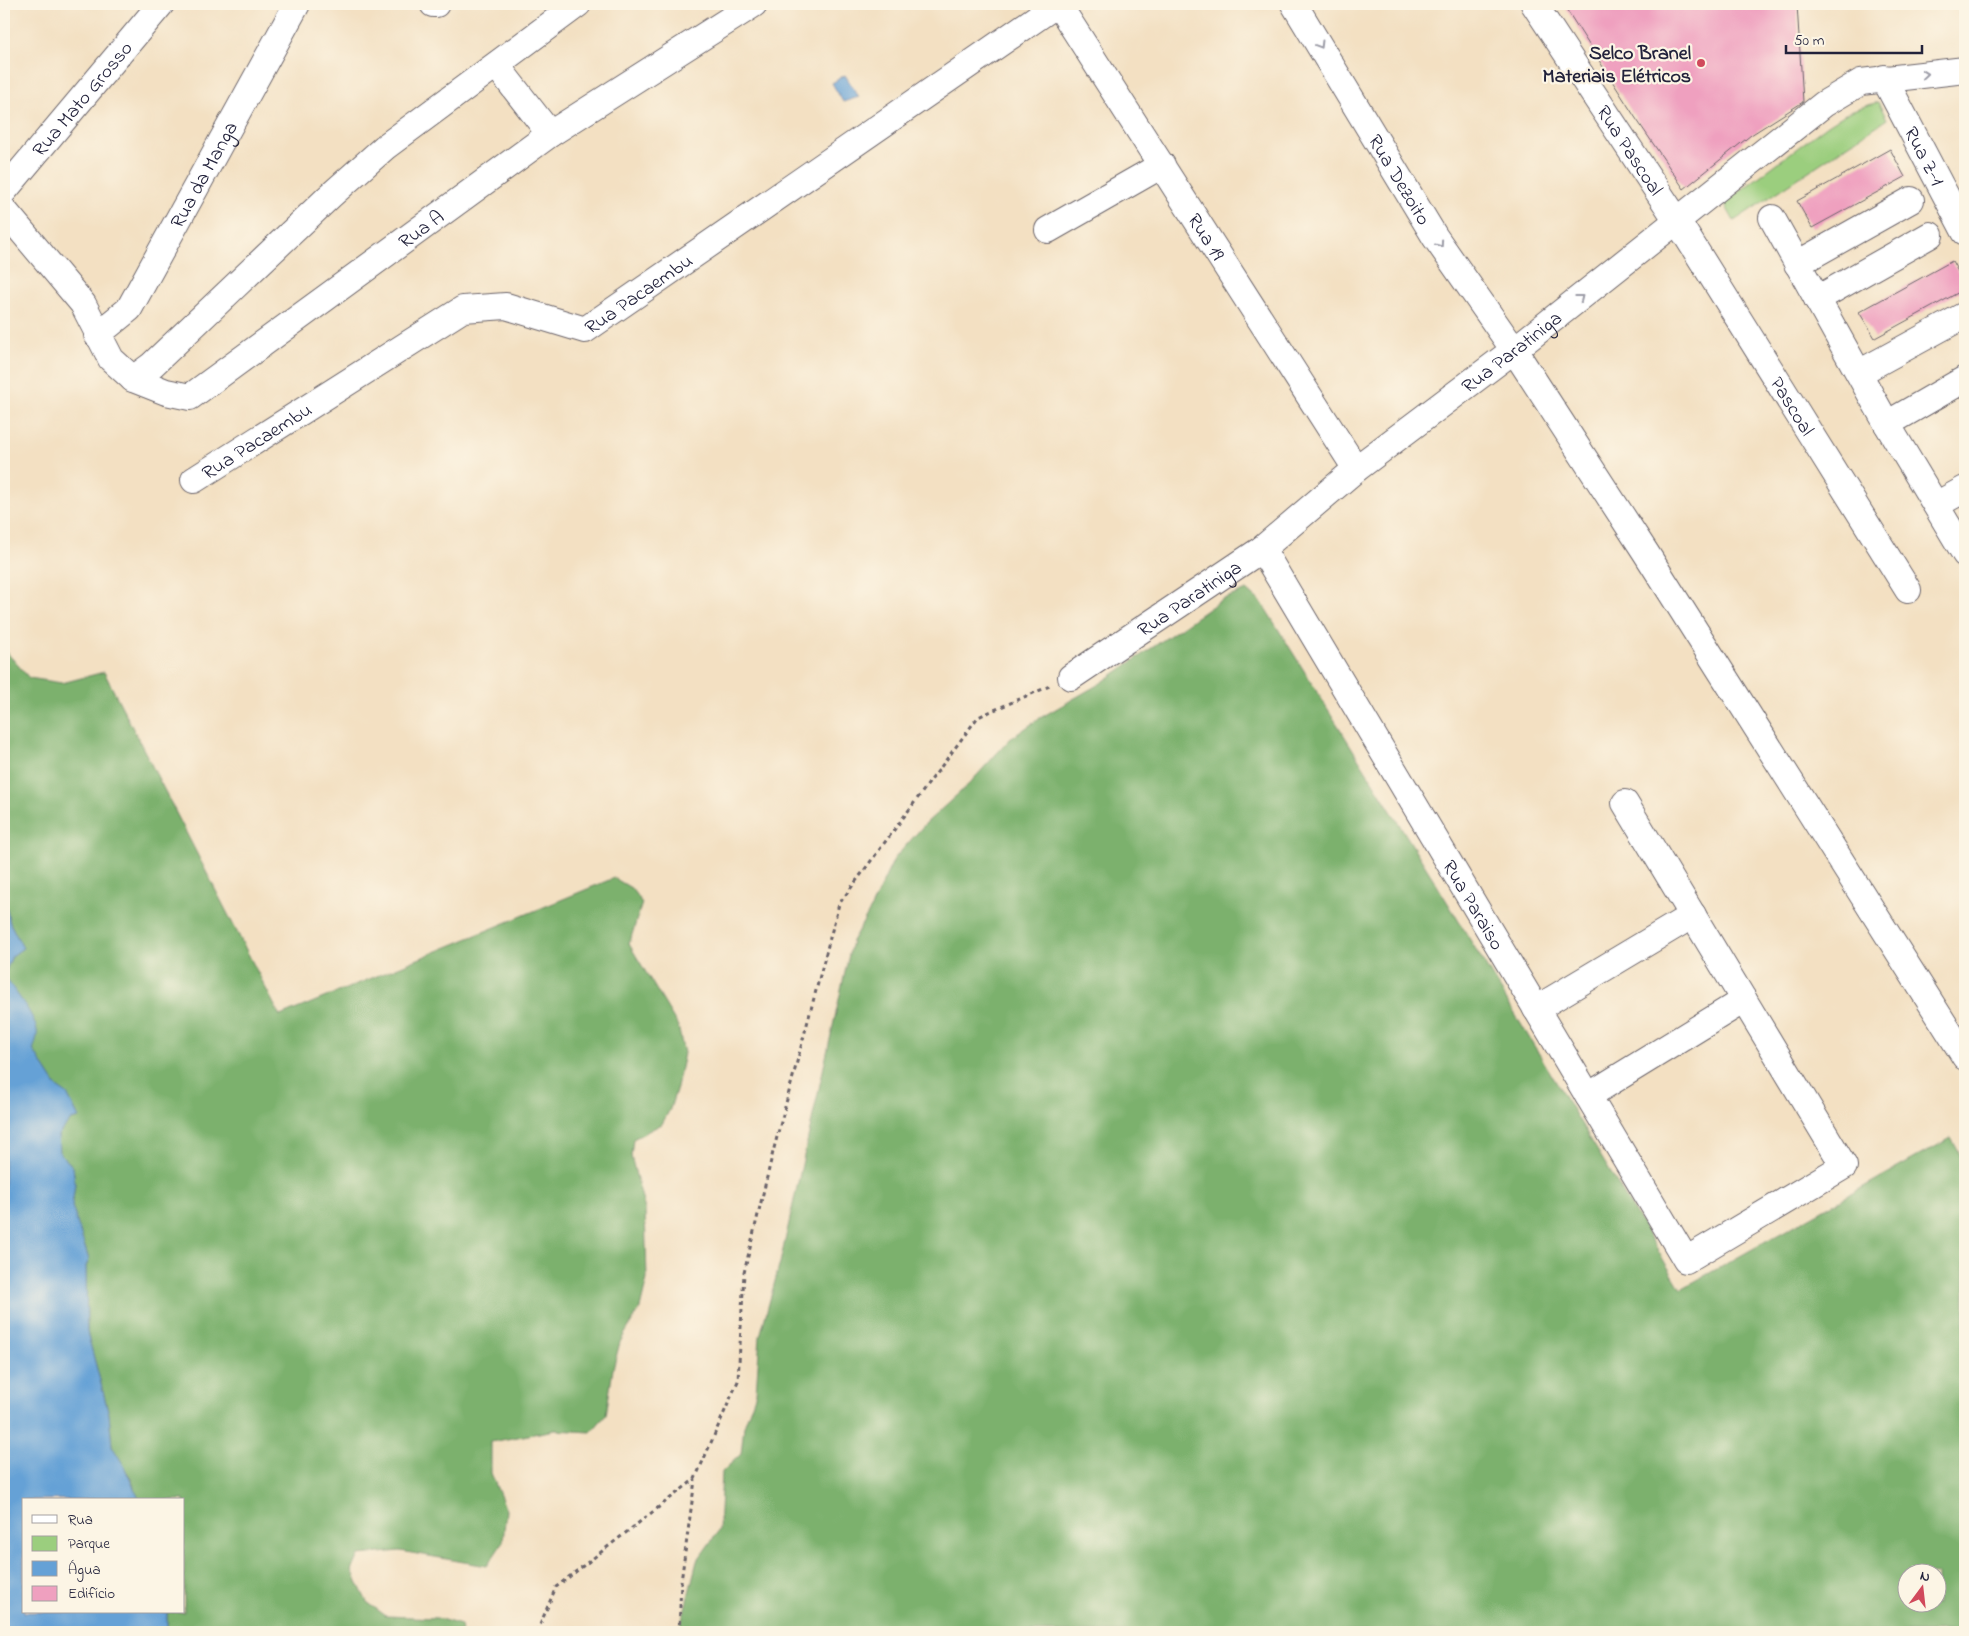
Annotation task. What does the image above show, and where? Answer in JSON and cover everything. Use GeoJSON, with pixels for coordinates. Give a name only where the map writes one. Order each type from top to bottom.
{"type":"FeatureCollection","features":[{"type":"Feature","properties":{"kind":"street","name":"Rua Mato Grosso"},"geometry":{"type":"LineString","coordinates":[[4,191],[161,4]]}},
{"type":"Feature","properties":{"kind":"street","name":"Rua da Manga"},"geometry":{"type":"LineString","coordinates":[[97,335],[129,309],[297,4]]}},
{"type":"Feature","properties":{"kind":"street"},"geometry":{"type":"LineString","coordinates":[[133,379],[152,365],[330,196],[386,148],[578,4]]}},
{"type":"Feature","properties":{"kind":"street","name":"Rua A"},"geometry":{"type":"LineString","coordinates":[[4,210],[83,304],[97,335],[111,359],[133,379],[166,392],[190,397],[550,134],[754,4]]}},
{"type":"Feature","properties":{"kind":"street","name":"Rua 19"},"geometry":{"type":"LineString","coordinates":[[1058,4],[1356,469]]}},
{"type":"Feature","properties":{"kind":"street","name":"Rua Pacaembu"},"geometry":{"type":"LineString","coordinates":[[194,480],[463,309],[506,306],[586,330],[1058,4]]}},
{"type":"Feature","properties":{"kind":"street","name":"Rua Dezoito"},"geometry":{"type":"LineString","coordinates":[[1294,4],[1435,237],[1514,350],[1758,728],[1965,1057]]}},
{"type":"Feature","properties":{"kind":"street","name":"Rua Pascoal"},"geometry":{"type":"LineString","coordinates":[[1534,4],[1678,222]]}},
{"type":"Feature","properties":{"kind":"street"},"geometry":{"type":"LineString","coordinates":[[497,66],[550,134]]}},
{"type":"Feature","properties":{"kind":"street","name":"Rua Paratiniga"},"geometry":{"type":"LineString","coordinates":[[1071,677],[1262,549],[1356,469],[1514,350],[1678,222],[1824,104],[1861,82],[1965,70]]}},
{"type":"Feature","properties":{"kind":"street","name":"Rua Z-1"},"geometry":{"type":"LineString","coordinates":[[1884,78],[1965,232]]}},
{"type":"Feature","properties":{"kind":"street"},"geometry":{"type":"LineString","coordinates":[[1048,230],[1162,165]]}},
{"type":"Feature","properties":{"kind":"street"},"geometry":{"type":"LineString","coordinates":[[1797,264],[1911,200]]}},
{"type":"Feature","properties":{"kind":"street"},"geometry":{"type":"LineString","coordinates":[[1772,218],[1887,424],[1965,554]]}},
{"type":"Feature","properties":{"kind":"street","name":"Pascoal"},"geometry":{"type":"LineString","coordinates":[[1678,222],[1908,590]]}},
{"type":"Feature","properties":{"kind":"street"},"geometry":{"type":"LineString","coordinates":[[1817,299],[1930,235]]}},
{"type":"Feature","properties":{"kind":"street"},"geometry":{"type":"LineString","coordinates":[[1859,373],[1965,315]]}},
{"type":"Feature","properties":{"kind":"street"},"geometry":{"type":"LineString","coordinates":[[1887,424],[1965,379]]}},
{"type":"Feature","properties":{"kind":"street"},"geometry":{"type":"LineString","coordinates":[[1936,505],[1965,489]]}},
{"type":"Feature","properties":{"kind":"street","name":"Rua Paraiso"},"geometry":{"type":"LineString","coordinates":[[1262,549],[1686,1260],[1844,1166],[1744,1000]]}},
{"type":"Feature","properties":{"kind":"street"},"geometry":{"type":"LineString","coordinates":[[1588,1096],[1744,1000],[1625,803]]}},
{"type":"Feature","properties":{"kind":"street"},"geometry":{"type":"LineString","coordinates":[[1536,1009],[1692,915]]}},
{"type":"Feature","properties":{"kind":"path"},"geometry":{"type":"LineString","coordinates":[[678,1632],[680,1582],[695,1479],[738,1381],[744,1273],[773,1152],[839,904],[978,717],[1071,677]]}},
{"type":"Feature","properties":{"kind":"path"},"geometry":{"type":"LineString","coordinates":[[537,1632],[556,1587],[695,1479]]}},
{"type":"Feature","properties":{"kind":"green space"},"geometry":{"type":"Polygon","coordinates":[[[1878,102],[1887,119],[1734,221],[1724,203],[1828,125],[1850,111],[1878,102]]]}},
{"type":"Feature","properties":{"kind":"green space"},"geometry":{"type":"Polygon","coordinates":[[[1247,590],[1262,603],[1437,885],[1681,1289],[1951,1138],[1965,1163],[1965,1632],[679,1632],[697,1561],[719,1530],[722,1472],[741,1454],[744,1426],[756,1393],[760,1336],[780,1263],[852,941],[868,914],[894,859],[925,824],[969,784],[1010,739],[1040,718],[1101,683],[1221,600],[1247,590]]]}},
{"type":"Feature","properties":{"kind":"green space"},"geometry":{"type":"Polygon","coordinates":[[[4,649],[29,678],[62,683],[104,672],[280,1016],[614,878],[631,888],[642,903],[629,944],[678,1026],[684,1053],[677,1087],[670,1109],[662,1124],[633,1139],[631,1156],[645,1210],[647,1279],[640,1308],[620,1342],[613,1369],[606,1415],[591,1432],[555,1430],[491,1442],[491,1473],[506,1510],[503,1542],[487,1566],[400,1551],[359,1555],[352,1571],[367,1602],[386,1616],[437,1618],[461,1625],[462,1632],[171,1632],[167,1629],[167,1614],[185,1614],[185,1498],[137,1498],[132,1481],[112,1447],[109,1414],[87,1332],[86,1266],[89,1260],[72,1206],[75,1183],[73,1167],[59,1152],[58,1135],[71,1120],[79,1118],[67,1095],[57,1087],[33,1050],[26,1007],[4,975],[12,956],[22,948],[10,923],[4,898],[4,649]]]}},
{"type":"Feature","properties":{"kind":"water"},"geometry":{"type":"Polygon","coordinates":[[[845,75],[859,97],[843,102],[832,83],[845,75]]]}},
{"type":"Feature","properties":{"kind":"water"},"geometry":{"type":"Polygon","coordinates":[[[4,898],[10,923],[23,948],[12,956],[4,975],[4,898]]]}},
{"type":"Feature","properties":{"kind":"water"},"geometry":{"type":"Polygon","coordinates":[[[4,975],[35,1023],[37,1035],[33,1050],[57,1087],[67,1094],[79,1118],[71,1120],[58,1135],[59,1152],[73,1167],[75,1183],[72,1206],[89,1260],[86,1266],[87,1332],[109,1414],[112,1446],[123,1464],[139,1498],[22,1498],[22,1614],[167,1614],[167,1628],[171,1632],[4,1632],[4,975]]]}},
{"type":"Feature","properties":{"kind":"building","name":"Selco Branel Materiais Elétricos"},"geometry":{"type":"Polygon","coordinates":[[[1563,4],[1797,4],[1803,102],[1751,135],[1684,189],[1635,117],[1563,4]]]}},
{"type":"Feature","properties":{"kind":"building"},"geometry":{"type":"Polygon","coordinates":[[[1890,149],[1905,177],[1812,228],[1797,201],[1890,149]]]}},
{"type":"Feature","properties":{"kind":"building"},"geometry":{"type":"Polygon","coordinates":[[[1952,261],[1965,284],[1965,289],[1875,338],[1859,312],[1952,261]]]}},
{"type":"Feature","properties":{"kind":"place","name":"Selco Branel Materiais Elétricos"},"geometry":{"type":"Point","coordinates":[1701,63]}}]}
